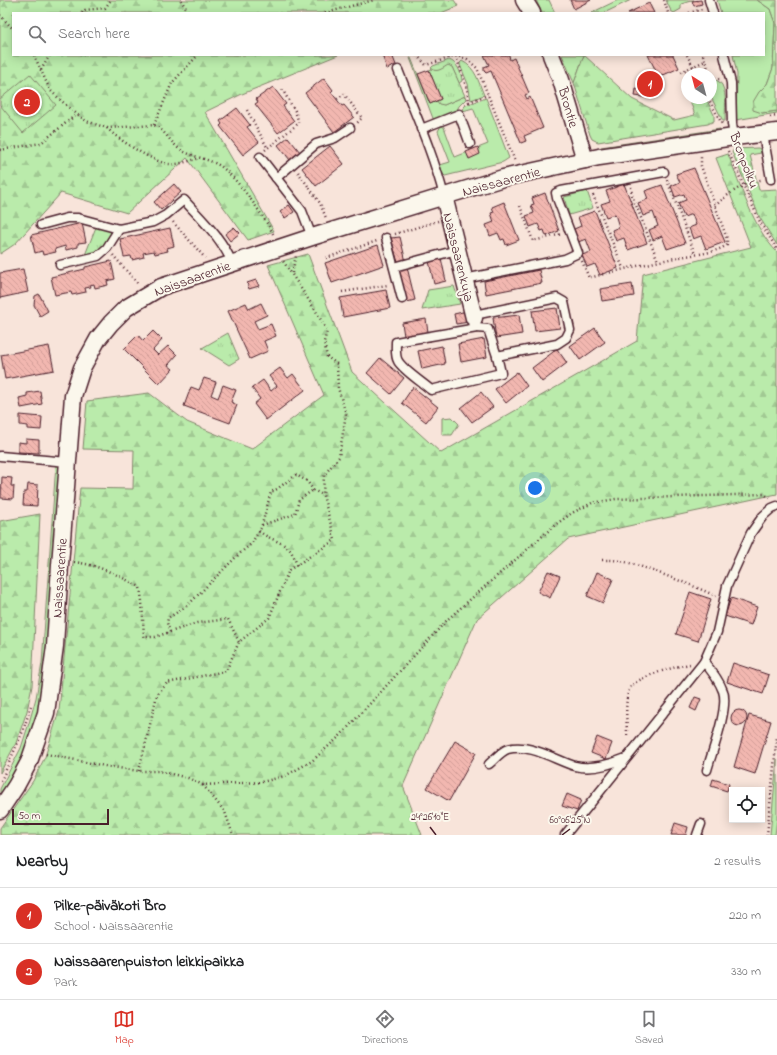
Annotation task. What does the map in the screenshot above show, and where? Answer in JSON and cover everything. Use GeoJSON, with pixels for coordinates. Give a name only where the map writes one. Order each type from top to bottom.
{"type":"FeatureCollection","features":[{"type":"Feature","properties":{"kind":"street"},"geometry":{"type":"LineString","coordinates":[[524,0],[531,12]]}},
{"type":"Feature","properties":{"kind":"street","name":"Brontie"},"geometry":{"type":"LineString","coordinates":[[551,56],[562,80],[585,160]]}},
{"type":"Feature","properties":{"kind":"street","name":"Naissaarentie"},"geometry":{"type":"LineString","coordinates":[[0,810],[16,786],[29,762],[46,713],[54,646],[73,396],[77,380],[98,339],[126,308],[161,287],[232,263],[309,231],[444,196],[503,178],[600,157],[773,133]]}},
{"type":"Feature","properties":{"kind":"street","name":"Naissaarenkuja"},"geometry":{"type":"LineString","coordinates":[[444,196],[476,323]]}},
{"type":"Feature","properties":{"kind":"lane"},"geometry":{"type":"LineString","coordinates":[[709,0],[713,12]]}},
{"type":"Feature","properties":{"kind":"lane"},"geometry":{"type":"LineString","coordinates":[[724,56],[731,83],[732,124],[730,138]]}},
{"type":"Feature","properties":{"kind":"lane"},"geometry":{"type":"LineString","coordinates":[[398,70],[441,181],[444,196]]}},
{"type":"Feature","properties":{"kind":"lane"},"geometry":{"type":"LineString","coordinates":[[422,129],[459,114],[470,144]]}},
{"type":"Feature","properties":{"kind":"lane"},"geometry":{"type":"LineString","coordinates":[[276,178],[316,144],[334,138],[350,128]]}},
{"type":"Feature","properties":{"kind":"lane"},"geometry":{"type":"LineString","coordinates":[[771,179],[773,133]]}},
{"type":"Feature","properties":{"kind":"lane"},"geometry":{"type":"LineString","coordinates":[[260,157],[302,211],[309,231]]}},
{"type":"Feature","properties":{"kind":"lane"},"geometry":{"type":"LineString","coordinates":[[464,279],[565,259],[578,253],[557,198],[556,193],[560,190],[664,172]]}},
{"type":"Feature","properties":{"kind":"lane"},"geometry":{"type":"LineString","coordinates":[[41,225],[67,218],[78,218],[119,229],[153,222],[166,215],[184,200],[222,241],[232,263]]}},
{"type":"Feature","properties":{"kind":"lane"},"geometry":{"type":"LineString","coordinates":[[60,265],[98,256],[107,248],[119,229]]}},
{"type":"Feature","properties":{"kind":"lane"},"geometry":{"type":"LineString","coordinates":[[386,238],[402,299]]}},
{"type":"Feature","properties":{"kind":"lane"},"geometry":{"type":"LineString","coordinates":[[394,268],[457,250]]}},
{"type":"Feature","properties":{"kind":"lane"},"geometry":{"type":"LineString","coordinates":[[476,323],[479,314],[557,298],[564,302],[570,330],[566,338],[557,344],[497,356]]}},
{"type":"Feature","properties":{"kind":"lane"},"geometry":{"type":"LineString","coordinates":[[476,323],[488,329],[497,356],[500,373],[431,390],[409,373],[398,361],[396,342],[476,323]]}},
{"type":"Feature","properties":{"kind":"lane"},"geometry":{"type":"LineString","coordinates":[[0,456],[68,462]]}},
{"type":"Feature","properties":{"kind":"lane"},"geometry":{"type":"LineString","coordinates":[[565,835],[704,662],[717,632],[728,586],[752,533],[763,516],[775,503]]}},
{"type":"Feature","properties":{"kind":"lane"},"geometry":{"type":"LineString","coordinates":[[704,662],[711,670],[723,692],[723,712],[707,770]]}},
{"type":"Feature","properties":{"kind":"lane"},"geometry":{"type":"LineString","coordinates":[[489,764],[507,749],[520,748],[539,752],[576,766],[596,766],[613,763],[627,757]]}},
{"type":"Feature","properties":{"kind":"lane"},"geometry":{"type":"LineString","coordinates":[[697,835],[701,824]]}},
{"type":"Feature","properties":{"kind":"path"},"geometry":{"type":"LineString","coordinates":[[83,12],[85,10],[105,8],[111,0]]}},
{"type":"Feature","properties":{"kind":"path"},"geometry":{"type":"LineString","coordinates":[[181,0],[188,12]]}},
{"type":"Feature","properties":{"kind":"path"},"geometry":{"type":"LineString","coordinates":[[329,12],[374,0]]}},
{"type":"Feature","properties":{"kind":"path"},"geometry":{"type":"LineString","coordinates":[[664,0],[668,12]]}},
{"type":"Feature","properties":{"kind":"path"},"geometry":{"type":"LineString","coordinates":[[0,15],[12,28]]}},
{"type":"Feature","properties":{"kind":"path"},"geometry":{"type":"LineString","coordinates":[[34,56],[50,90],[86,121],[107,128],[154,125],[179,148],[220,166],[230,174],[265,219],[274,235]]}},
{"type":"Feature","properties":{"kind":"path"},"geometry":{"type":"LineString","coordinates":[[40,70],[49,56]]}},
{"type":"Feature","properties":{"kind":"path"},"geometry":{"type":"LineString","coordinates":[[154,125],[172,83],[197,56]]}},
{"type":"Feature","properties":{"kind":"path"},"geometry":{"type":"LineString","coordinates":[[417,56],[426,65],[456,56],[467,59],[477,68],[515,161],[508,163]]}},
{"type":"Feature","properties":{"kind":"path"},"geometry":{"type":"LineString","coordinates":[[456,56],[467,88],[469,102]]}},
{"type":"Feature","properties":{"kind":"path"},"geometry":{"type":"LineString","coordinates":[[687,56],[692,66]]}},
{"type":"Feature","properties":{"kind":"path"},"geometry":{"type":"LineString","coordinates":[[703,56],[708,68]]}},
{"type":"Feature","properties":{"kind":"path"},"geometry":{"type":"LineString","coordinates":[[680,72],[705,61]]}},
{"type":"Feature","properties":{"kind":"path"},"geometry":{"type":"LineString","coordinates":[[260,157],[267,148],[299,122],[282,89]]}},
{"type":"Feature","properties":{"kind":"path"},"geometry":{"type":"LineString","coordinates":[[337,99],[344,94],[362,118],[350,128]]}},
{"type":"Feature","properties":{"kind":"path"},"geometry":{"type":"LineString","coordinates":[[459,114],[462,105],[488,95]]}},
{"type":"Feature","properties":{"kind":"path","name":"Bronpolku"},"geometry":{"type":"LineString","coordinates":[[711,104],[730,138],[727,148],[760,222],[777,249]]}},
{"type":"Feature","properties":{"kind":"path"},"geometry":{"type":"LineString","coordinates":[[247,110],[267,148]]}},
{"type":"Feature","properties":{"kind":"path"},"geometry":{"type":"LineString","coordinates":[[0,150],[41,144],[77,114]]}},
{"type":"Feature","properties":{"kind":"path"},"geometry":{"type":"LineString","coordinates":[[107,128],[113,134],[134,148],[166,164],[173,165],[202,158]]}},
{"type":"Feature","properties":{"kind":"path"},"geometry":{"type":"LineString","coordinates":[[578,253],[589,278],[623,269],[695,254],[718,251],[727,245],[727,239],[701,166],[701,152]]}},
{"type":"Feature","properties":{"kind":"path"},"geometry":{"type":"LineString","coordinates":[[292,165],[320,203],[326,218]]}},
{"type":"Feature","properties":{"kind":"path"},"geometry":{"type":"LineString","coordinates":[[664,172],[695,254]]}},
{"type":"Feature","properties":{"kind":"path"},"geometry":{"type":"LineString","coordinates":[[631,178],[632,194],[658,262]]}},
{"type":"Feature","properties":{"kind":"path"},"geometry":{"type":"LineString","coordinates":[[715,206],[728,194],[757,181]]}},
{"type":"Feature","properties":{"kind":"path"},"geometry":{"type":"LineString","coordinates":[[589,185],[623,269]]}},
{"type":"Feature","properties":{"kind":"path"},"geometry":{"type":"LineString","coordinates":[[520,206],[533,241],[570,232]]}},
{"type":"Feature","properties":{"kind":"path"},"geometry":{"type":"LineString","coordinates":[[166,215],[205,258],[198,260]]}},
{"type":"Feature","properties":{"kind":"path"},"geometry":{"type":"LineString","coordinates":[[309,231],[326,218],[333,215]]}},
{"type":"Feature","properties":{"kind":"path"},"geometry":{"type":"LineString","coordinates":[[426,225],[433,223]]}},
{"type":"Feature","properties":{"kind":"path"},"geometry":{"type":"LineString","coordinates":[[267,237],[280,233]]}},
{"type":"Feature","properties":{"kind":"path"},"geometry":{"type":"LineString","coordinates":[[107,248],[138,284]]}},
{"type":"Feature","properties":{"kind":"path"},"geometry":{"type":"LineString","coordinates":[[291,254],[297,252],[292,273]]}},
{"type":"Feature","properties":{"kind":"path"},"geometry":{"type":"LineString","coordinates":[[139,771],[157,694],[167,683],[226,671],[239,642],[269,618],[289,570],[335,540],[323,495],[324,475],[339,457],[346,414],[338,388],[337,364],[327,357],[324,342],[327,331],[292,273],[280,257]]}},
{"type":"Feature","properties":{"kind":"path"},"geometry":{"type":"LineString","coordinates":[[133,287],[144,281]]}},
{"type":"Feature","properties":{"kind":"path"},"geometry":{"type":"LineString","coordinates":[[342,292],[398,283]]}},
{"type":"Feature","properties":{"kind":"path"},"geometry":{"type":"LineString","coordinates":[[170,632],[167,623],[168,618],[187,606],[251,544],[262,526],[271,492],[296,475],[307,481],[313,490],[323,495]]}},
{"type":"Feature","properties":{"kind":"path"},"geometry":{"type":"LineString","coordinates":[[262,526],[295,514],[299,500],[313,490]]}},
{"type":"Feature","properties":{"kind":"path"},"geometry":{"type":"LineString","coordinates":[[203,785],[262,782],[285,776],[312,761],[340,736],[448,619],[555,525],[572,513],[592,503],[616,499],[764,494],[775,503]]}},
{"type":"Feature","properties":{"kind":"path"},"geometry":{"type":"LineString","coordinates":[[259,531],[266,537],[279,542],[290,550],[297,565]]}},
{"type":"Feature","properties":{"kind":"path"},"geometry":{"type":"LineString","coordinates":[[602,560],[614,559],[626,561],[674,578],[724,599]]}},
{"type":"Feature","properties":{"kind":"path"},"geometry":{"type":"LineString","coordinates":[[69,562],[90,564],[116,574],[140,587],[144,637],[155,637],[197,623],[228,619],[239,642]]}},
{"type":"Feature","properties":{"kind":"path"},"geometry":{"type":"LineString","coordinates":[[627,735],[627,698],[630,687],[644,678],[679,665],[704,662]]}},
{"type":"Feature","properties":{"kind":"path"},"geometry":{"type":"LineString","coordinates":[[0,783],[23,731],[32,700]]}},
{"type":"Feature","properties":{"kind":"path"},"geometry":{"type":"LineString","coordinates":[[767,835],[777,736]]}},
{"type":"Feature","properties":{"kind":"path"},"geometry":{"type":"LineString","coordinates":[[42,753],[105,766],[139,771],[159,771],[188,778],[203,785],[225,812],[232,835]]}},
{"type":"Feature","properties":{"kind":"green space"},"geometry":{"type":"Polygon","coordinates":[[[0,0],[454,0],[458,6],[443,12],[12,12],[12,56],[336,56],[242,94],[205,112],[274,231],[248,240],[187,158],[127,213],[61,193],[15,244],[0,254],[0,0]]]}},
{"type":"Feature","properties":{"kind":"green space"},"geometry":{"type":"Polygon","coordinates":[[[536,0],[549,0],[555,12],[542,12],[536,0]]]}},
{"type":"Feature","properties":{"kind":"green space"},"geometry":{"type":"Polygon","coordinates":[[[618,0],[631,0],[606,12],[593,12],[618,0]]]}},
{"type":"Feature","properties":{"kind":"green space"},"geometry":{"type":"Polygon","coordinates":[[[666,0],[694,0],[681,4],[681,9],[676,12],[671,11],[666,0]]]}},
{"type":"Feature","properties":{"kind":"green space"},"geometry":{"type":"Polygon","coordinates":[[[717,0],[757,0],[770,9],[775,23],[773,68],[767,84],[759,92],[762,113],[777,111],[777,113],[736,120],[737,74],[733,56],[765,56],[765,12],[721,12],[717,0]]]}},
{"type":"Feature","properties":{"kind":"green space"},"geometry":{"type":"Polygon","coordinates":[[[757,0],[777,0],[777,111],[762,113],[753,110],[753,102],[759,92],[767,84],[773,68],[775,23],[770,9],[757,0]]]}},
{"type":"Feature","properties":{"kind":"green space"},"geometry":{"type":"Polygon","coordinates":[[[562,56],[584,56],[574,83],[562,56]]]}},
{"type":"Feature","properties":{"kind":"green space"},"geometry":{"type":"Polygon","coordinates":[[[584,56],[632,99],[674,120],[695,115],[691,104],[709,104],[714,115],[714,121],[708,124],[598,142],[592,139],[574,83],[584,56]]]}},
{"type":"Feature","properties":{"kind":"green space"},"geometry":{"type":"Polygon","coordinates":[[[410,58],[430,104],[437,101],[444,105],[465,96],[466,99],[459,106],[456,112],[434,121],[410,58]]]}},
{"type":"Feature","properties":{"kind":"green space"},"geometry":{"type":"Polygon","coordinates":[[[449,60],[457,66],[460,72],[462,81],[459,83],[452,67],[439,71],[435,71],[431,68],[449,60]]]}},
{"type":"Feature","properties":{"kind":"green space"},"geometry":{"type":"Polygon","coordinates":[[[462,61],[474,71],[484,95],[471,100],[468,84],[460,65],[462,61]]]}},
{"type":"Feature","properties":{"kind":"green space"},"geometry":{"type":"Polygon","coordinates":[[[448,65],[452,67],[465,96],[444,105],[439,104],[437,101],[441,99],[429,70],[442,69],[448,65]]]}},
{"type":"Feature","properties":{"kind":"green space"},"geometry":{"type":"Polygon","coordinates":[[[30,74],[56,105],[23,133],[0,105],[0,99],[30,74]]]}},
{"type":"Feature","properties":{"kind":"green space"},"geometry":{"type":"Polygon","coordinates":[[[717,81],[722,85],[725,93],[725,121],[723,121],[714,104],[717,104],[717,81]]]}},
{"type":"Feature","properties":{"kind":"green space"},"geometry":{"type":"Polygon","coordinates":[[[486,98],[509,158],[503,162],[445,176],[440,165],[450,162],[438,131],[441,126],[444,127],[455,157],[488,144],[473,108],[463,111],[466,105],[486,98]]]}},
{"type":"Feature","properties":{"kind":"green space"},"geometry":{"type":"Polygon","coordinates":[[[720,129],[721,133],[602,152],[601,147],[720,129]]]}},
{"type":"Feature","properties":{"kind":"green space"},"geometry":{"type":"Polygon","coordinates":[[[734,149],[760,149],[761,153],[750,155],[759,190],[777,189],[777,245],[760,218],[732,152],[734,149]]]}},
{"type":"Feature","properties":{"kind":"green space"},"geometry":{"type":"Polygon","coordinates":[[[728,154],[754,219],[777,252],[777,494],[568,539],[477,619],[403,786],[422,835],[0,835],[0,828],[33,781],[45,757],[59,711],[80,488],[133,489],[134,450],[83,449],[87,401],[149,393],[187,422],[252,449],[324,395],[268,265],[308,254],[352,372],[441,453],[637,341],[643,274],[751,247],[716,158],[728,154]]]}},
{"type":"Feature","properties":{"kind":"green space"},"geometry":{"type":"Polygon","coordinates":[[[587,191],[593,208],[569,215],[564,197],[587,191]]]}},
{"type":"Feature","properties":{"kind":"green space"},"geometry":{"type":"Polygon","coordinates":[[[96,227],[114,232],[109,241],[102,248],[95,253],[85,255],[96,227]]]}},
{"type":"Feature","properties":{"kind":"green space"},"geometry":{"type":"Polygon","coordinates":[[[454,286],[460,304],[422,310],[428,290],[454,286]]]}},
{"type":"Feature","properties":{"kind":"green space"},"geometry":{"type":"Polygon","coordinates":[[[228,333],[239,359],[229,365],[202,348],[228,333]]]}},
{"type":"Feature","properties":{"kind":"green space"},"geometry":{"type":"Polygon","coordinates":[[[452,417],[459,424],[452,435],[442,435],[442,418],[452,417]]]}},
{"type":"Feature","properties":{"kind":"green space"},"geometry":{"type":"Polygon","coordinates":[[[56,464],[63,465],[42,701],[26,751],[0,801],[0,789],[21,748],[29,723],[36,698],[42,663],[56,464]]]}},
{"type":"Feature","properties":{"kind":"green space"},"geometry":{"type":"Polygon","coordinates":[[[40,514],[32,686],[27,711],[16,743],[0,773],[0,521],[40,514]]]}},
{"type":"Feature","properties":{"kind":"green space"},"geometry":{"type":"Polygon","coordinates":[[[777,759],[777,819],[775,835],[770,835],[777,759]]]}},
{"type":"Feature","properties":{"kind":"building"},"geometry":{"type":"Polygon","coordinates":[[[570,0],[591,0],[574,9],[570,0]]]}},
{"type":"Feature","properties":{"kind":"building"},"geometry":{"type":"Polygon","coordinates":[[[701,0],[702,4],[694,6],[692,1],[701,0]]]}},
{"type":"Feature","properties":{"kind":"building"},"geometry":{"type":"Polygon","coordinates":[[[649,3],[654,12],[630,12],[649,3]]]}},
{"type":"Feature","properties":{"kind":"building"},"geometry":{"type":"Polygon","coordinates":[[[382,56],[392,56],[396,65],[387,69],[382,56]]]}},
{"type":"Feature","properties":{"kind":"building"},"geometry":{"type":"Polygon","coordinates":[[[484,56],[509,56],[510,60],[514,58],[529,93],[525,95],[527,99],[530,97],[543,128],[524,136],[526,141],[521,143],[491,71],[486,73],[484,71],[484,67],[489,65],[484,56]]]}},
{"type":"Feature","properties":{"kind":"building"},"geometry":{"type":"Polygon","coordinates":[[[648,56],[673,56],[679,68],[659,77],[648,56]]]}},
{"type":"Feature","properties":{"kind":"building"},"geometry":{"type":"Polygon","coordinates":[[[429,70],[441,99],[430,104],[418,74],[429,70]]]}},
{"type":"Feature","properties":{"kind":"building"},"geometry":{"type":"Polygon","coordinates":[[[324,78],[333,90],[331,92],[342,106],[344,105],[354,117],[334,132],[305,93],[324,78]]]}},
{"type":"Feature","properties":{"kind":"building"},"geometry":{"type":"Polygon","coordinates":[[[273,87],[286,104],[283,106],[294,121],[278,133],[255,104],[258,102],[256,99],[273,87]]]}},
{"type":"Feature","properties":{"kind":"building"},"geometry":{"type":"Polygon","coordinates":[[[636,89],[651,92],[650,98],[635,96],[636,89]]]}},
{"type":"Feature","properties":{"kind":"building"},"geometry":{"type":"Polygon","coordinates":[[[237,108],[250,125],[247,127],[259,142],[243,155],[220,126],[222,124],[220,121],[237,108]]]}},
{"type":"Feature","properties":{"kind":"building"},"geometry":{"type":"Polygon","coordinates":[[[288,137],[300,152],[290,160],[278,145],[288,137]]]}},
{"type":"Feature","properties":{"kind":"building"},"geometry":{"type":"Polygon","coordinates":[[[330,146],[344,164],[316,186],[302,168],[330,146]]]}},
{"type":"Feature","properties":{"kind":"building"},"geometry":{"type":"Polygon","coordinates":[[[478,147],[480,154],[469,159],[466,152],[478,147]]]}},
{"type":"Feature","properties":{"kind":"building"},"geometry":{"type":"Polygon","coordinates":[[[694,168],[725,242],[706,249],[701,236],[693,239],[689,228],[696,225],[692,214],[684,217],[678,203],[686,200],[684,194],[675,197],[671,186],[680,182],[676,174],[694,168]]]}},
{"type":"Feature","properties":{"kind":"building"},"geometry":{"type":"Polygon","coordinates":[[[174,184],[181,192],[161,210],[154,202],[174,184]]]}},
{"type":"Feature","properties":{"kind":"building"},"geometry":{"type":"Polygon","coordinates":[[[624,184],[647,243],[628,250],[624,238],[616,241],[612,230],[619,227],[615,214],[606,217],[601,204],[610,201],[606,191],[624,184]]]}},
{"type":"Feature","properties":{"kind":"building"},"geometry":{"type":"Polygon","coordinates":[[[662,185],[685,243],[667,249],[662,236],[653,240],[649,230],[658,226],[653,212],[643,216],[638,203],[648,199],[645,191],[662,185]]]}},
{"type":"Feature","properties":{"kind":"building"},"geometry":{"type":"Polygon","coordinates":[[[545,193],[559,231],[546,236],[544,230],[541,231],[538,224],[530,227],[526,216],[534,213],[531,205],[534,204],[532,198],[545,193]]]}},
{"type":"Feature","properties":{"kind":"building"},"geometry":{"type":"Polygon","coordinates":[[[504,202],[519,240],[506,245],[504,239],[501,240],[498,233],[490,236],[486,225],[494,222],[491,213],[494,212],[492,207],[504,202]]]}},
{"type":"Feature","properties":{"kind":"building"},"geometry":{"type":"Polygon","coordinates":[[[289,205],[294,212],[285,218],[280,212],[289,205]]]}},
{"type":"Feature","properties":{"kind":"building"},"geometry":{"type":"Polygon","coordinates":[[[595,211],[618,268],[600,275],[595,264],[587,267],[582,255],[591,252],[586,239],[578,242],[574,229],[581,226],[578,217],[595,211]]]}},
{"type":"Feature","properties":{"kind":"building"},"geometry":{"type":"Polygon","coordinates":[[[82,223],[86,242],[78,243],[78,247],[66,250],[65,246],[55,249],[56,252],[43,255],[42,251],[35,253],[31,235],[82,223]]]}},
{"type":"Feature","properties":{"kind":"building"},"geometry":{"type":"Polygon","coordinates":[[[234,227],[240,233],[230,241],[225,234],[234,227]]]}},
{"type":"Feature","properties":{"kind":"building"},"geometry":{"type":"Polygon","coordinates":[[[170,228],[174,246],[167,248],[168,251],[155,254],[154,251],[143,253],[144,257],[132,260],[131,256],[124,257],[120,239],[170,228]]]}},
{"type":"Feature","properties":{"kind":"building"},"geometry":{"type":"Polygon","coordinates":[[[400,237],[406,262],[398,263],[391,238],[400,237]]]}},
{"type":"Feature","properties":{"kind":"building"},"geometry":{"type":"Polygon","coordinates":[[[378,245],[384,265],[332,283],[325,263],[378,245]]]}},
{"type":"Feature","properties":{"kind":"building"},"geometry":{"type":"Polygon","coordinates":[[[441,258],[446,281],[434,284],[429,261],[441,258]]]}},
{"type":"Feature","properties":{"kind":"building"},"geometry":{"type":"Polygon","coordinates":[[[111,261],[115,279],[107,281],[108,285],[95,288],[94,284],[90,285],[91,287],[85,288],[86,292],[72,295],[71,292],[55,295],[51,277],[111,261]]]}},
{"type":"Feature","properties":{"kind":"building"},"geometry":{"type":"Polygon","coordinates":[[[407,267],[415,300],[407,302],[399,269],[407,267]]]}},
{"type":"Feature","properties":{"kind":"building"},"geometry":{"type":"Polygon","coordinates":[[[23,269],[28,292],[0,298],[0,273],[23,269]]]}},
{"type":"Feature","properties":{"kind":"building"},"geometry":{"type":"Polygon","coordinates":[[[539,270],[542,283],[486,294],[484,281],[539,270]]]}},
{"type":"Feature","properties":{"kind":"building"},"geometry":{"type":"Polygon","coordinates":[[[256,280],[259,286],[249,289],[247,283],[256,280]]]}},
{"type":"Feature","properties":{"kind":"building"},"geometry":{"type":"Polygon","coordinates":[[[632,284],[634,296],[602,301],[600,289],[632,284]]]}},
{"type":"Feature","properties":{"kind":"building"},"geometry":{"type":"Polygon","coordinates":[[[386,290],[390,308],[343,317],[340,298],[386,290]]]}},
{"type":"Feature","properties":{"kind":"building"},"geometry":{"type":"Polygon","coordinates":[[[39,294],[48,311],[40,316],[34,305],[35,296],[39,294]]]}},
{"type":"Feature","properties":{"kind":"building"},"geometry":{"type":"Polygon","coordinates":[[[246,303],[249,309],[261,303],[267,315],[254,321],[258,329],[271,324],[276,336],[264,341],[268,351],[250,359],[228,311],[246,303]]]}},
{"type":"Feature","properties":{"kind":"building"},"geometry":{"type":"Polygon","coordinates":[[[557,308],[560,328],[535,331],[532,311],[557,308]]]}},
{"type":"Feature","properties":{"kind":"building"},"geometry":{"type":"Polygon","coordinates":[[[467,311],[469,322],[456,324],[454,314],[467,311]]]}},
{"type":"Feature","properties":{"kind":"building"},"geometry":{"type":"Polygon","coordinates":[[[519,315],[522,334],[496,338],[493,318],[519,315]]]}},
{"type":"Feature","properties":{"kind":"building"},"geometry":{"type":"Polygon","coordinates":[[[426,319],[428,332],[404,336],[402,323],[426,319]]]}},
{"type":"Feature","properties":{"kind":"building"},"geometry":{"type":"Polygon","coordinates":[[[595,328],[605,342],[580,360],[570,346],[595,328]]]}},
{"type":"Feature","properties":{"kind":"building"},"geometry":{"type":"Polygon","coordinates":[[[153,331],[162,340],[153,350],[158,355],[168,346],[177,355],[168,365],[173,369],[159,384],[124,349],[138,335],[143,341],[153,331]]]}},
{"type":"Feature","properties":{"kind":"building"},"geometry":{"type":"Polygon","coordinates":[[[484,339],[487,357],[461,362],[458,344],[484,339]]]}},
{"type":"Feature","properties":{"kind":"building"},"geometry":{"type":"Polygon","coordinates":[[[49,346],[54,370],[5,379],[1,355],[49,346]]]}},
{"type":"Feature","properties":{"kind":"building"},"geometry":{"type":"Polygon","coordinates":[[[442,346],[445,364],[422,369],[418,351],[442,346]]]}},
{"type":"Feature","properties":{"kind":"building"},"geometry":{"type":"Polygon","coordinates":[[[557,349],[567,363],[542,382],[532,368],[557,349]]]}},
{"type":"Feature","properties":{"kind":"building"},"geometry":{"type":"Polygon","coordinates":[[[380,358],[404,378],[391,394],[367,373],[380,358]]]}},
{"type":"Feature","properties":{"kind":"building"},"geometry":{"type":"Polygon","coordinates":[[[280,368],[288,378],[293,374],[305,390],[266,420],[254,404],[260,399],[252,388],[263,380],[271,391],[277,386],[269,376],[280,368]]]}},
{"type":"Feature","properties":{"kind":"building"},"geometry":{"type":"Polygon","coordinates":[[[517,372],[527,386],[506,403],[495,389],[517,372]]]}},
{"type":"Feature","properties":{"kind":"building"},"geometry":{"type":"Polygon","coordinates":[[[204,378],[216,382],[211,395],[218,398],[223,385],[236,390],[231,402],[237,405],[230,423],[184,406],[191,387],[199,390],[204,378]]]}},
{"type":"Feature","properties":{"kind":"building"},"geometry":{"type":"Polygon","coordinates":[[[413,387],[438,407],[426,422],[402,403],[413,387]]]}},
{"type":"Feature","properties":{"kind":"building"},"geometry":{"type":"Polygon","coordinates":[[[40,391],[42,404],[21,408],[19,398],[27,396],[27,393],[40,391]]]}},
{"type":"Feature","properties":{"kind":"building"},"geometry":{"type":"Polygon","coordinates":[[[481,392],[493,407],[472,422],[461,408],[481,392]]]}},
{"type":"Feature","properties":{"kind":"building"},"geometry":{"type":"Polygon","coordinates":[[[20,415],[42,417],[41,430],[28,429],[28,426],[20,425],[20,415]]]}},
{"type":"Feature","properties":{"kind":"building"},"geometry":{"type":"Polygon","coordinates":[[[26,439],[39,440],[39,453],[18,452],[18,442],[26,443],[26,439]]]}},
{"type":"Feature","properties":{"kind":"building"},"geometry":{"type":"Polygon","coordinates":[[[2,477],[12,478],[11,486],[14,486],[13,499],[1,498],[2,477]]]}},
{"type":"Feature","properties":{"kind":"building"},"geometry":{"type":"Polygon","coordinates":[[[28,484],[38,485],[37,506],[23,505],[24,492],[27,492],[28,484]]]}},
{"type":"Feature","properties":{"kind":"building"},"geometry":{"type":"Polygon","coordinates":[[[548,571],[560,576],[550,598],[538,592],[548,571]]]}},
{"type":"Feature","properties":{"kind":"building"},"geometry":{"type":"Polygon","coordinates":[[[597,572],[613,579],[603,603],[587,596],[597,572]]]}},
{"type":"Feature","properties":{"kind":"building"},"geometry":{"type":"Polygon","coordinates":[[[690,592],[711,599],[698,641],[676,634],[690,592]]]}},
{"type":"Feature","properties":{"kind":"building"},"geometry":{"type":"Polygon","coordinates":[[[731,598],[757,607],[751,625],[725,616],[731,598]]]}},
{"type":"Feature","properties":{"kind":"building"},"geometry":{"type":"Polygon","coordinates":[[[733,663],[769,675],[763,694],[727,682],[733,663]]]}},
{"type":"Feature","properties":{"kind":"building"},"geometry":{"type":"Polygon","coordinates":[[[695,697],[701,699],[696,711],[690,708],[695,697]]]}},
{"type":"Feature","properties":{"kind":"building"},"geometry":{"type":"Polygon","coordinates":[[[739,710],[746,715],[747,718],[742,725],[739,726],[732,721],[731,718],[736,711],[739,710]]]}},
{"type":"Feature","properties":{"kind":"building"},"geometry":{"type":"Polygon","coordinates":[[[749,715],[771,721],[755,774],[734,767],[749,715]]]}},
{"type":"Feature","properties":{"kind":"building"},"geometry":{"type":"Polygon","coordinates":[[[597,737],[612,743],[606,759],[591,753],[597,737]]]}},
{"type":"Feature","properties":{"kind":"building"},"geometry":{"type":"Polygon","coordinates":[[[455,741],[476,753],[449,801],[427,788],[455,741]]]}},
{"type":"Feature","properties":{"kind":"building"},"geometry":{"type":"Polygon","coordinates":[[[713,779],[729,784],[727,791],[711,786],[713,779]]]}},
{"type":"Feature","properties":{"kind":"building"},"geometry":{"type":"Polygon","coordinates":[[[567,794],[581,800],[577,811],[562,806],[567,794]]]}},
{"type":"Feature","properties":{"kind":"building"},"geometry":{"type":"Polygon","coordinates":[[[675,823],[688,827],[686,835],[671,835],[675,823]]]}},
{"type":"Feature","properties":{"kind":"place","name":"Pilke-päiväkoti Bro"},"geometry":{"type":"Point","coordinates":[650,84]}},
{"type":"Feature","properties":{"kind":"place","name":"Naissaarenpuiston leikkipaikka"},"geometry":{"type":"Point","coordinates":[27,102]}}]}
